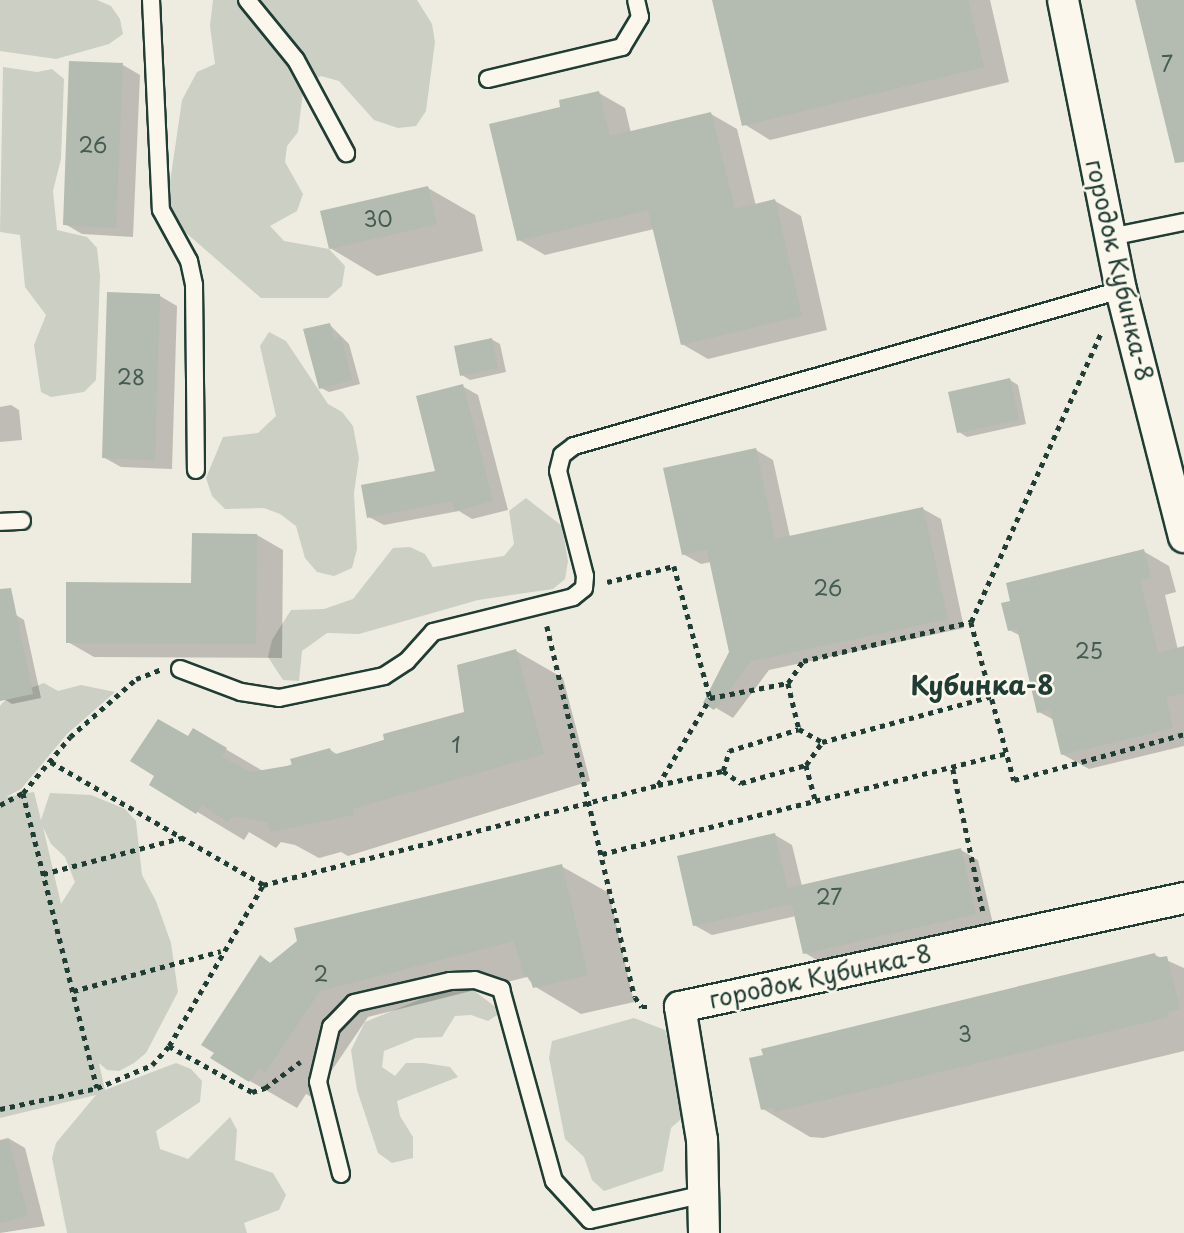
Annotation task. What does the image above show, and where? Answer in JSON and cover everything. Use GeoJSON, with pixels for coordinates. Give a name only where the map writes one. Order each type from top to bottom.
{"type":"FeatureCollection","features":[{"type":"Feature","properties":{"kind":"street","name":"городок Кубинка-8"},"geometry":{"type":"LineString","coordinates":[[1063,0],[1121,290],[1184,537]]}},
{"type":"Feature","properties":{"kind":"street","name":"городок Кубинка-8"},"geometry":{"type":"LineString","coordinates":[[704,1233],[702,1140],[680,1007],[1184,898]]}},
{"type":"Feature","properties":{"kind":"lane"},"geometry":{"type":"LineString","coordinates":[[151,0],[161,210],[190,261],[194,285],[196,470]]}},
{"type":"Feature","properties":{"kind":"lane"},"geometry":{"type":"LineString","coordinates":[[247,0],[296,60],[346,153]]}},
{"type":"Feature","properties":{"kind":"lane"},"geometry":{"type":"LineString","coordinates":[[488,79],[622,47],[640,17],[636,0]]}},
{"type":"Feature","properties":{"kind":"lane"},"geometry":{"type":"LineString","coordinates":[[1110,237],[1184,222]]}},
{"type":"Feature","properties":{"kind":"lane"},"geometry":{"type":"LineString","coordinates":[[180,669],[240,692],[279,698],[332,690],[384,676],[407,661],[433,632],[573,597],[584,588],[585,576],[558,471],[562,455],[574,446],[1121,290]]}},
{"type":"Feature","properties":{"kind":"lane"},"geometry":{"type":"LineString","coordinates":[[0,522],[22,521]]}},
{"type":"Feature","properties":{"kind":"lane"},"geometry":{"type":"LineString","coordinates":[[341,1174],[318,1082],[322,1051],[331,1027],[354,1003],[450,981],[490,982],[501,989],[507,1001],[554,1181],[590,1220],[704,1194]]}},
{"type":"Feature","properties":{"kind":"path"},"geometry":{"type":"LineString","coordinates":[[1121,290],[971,622],[1014,780],[1184,734]]}},
{"type":"Feature","properties":{"kind":"path"},"geometry":{"type":"LineString","coordinates":[[584,588],[674,566],[710,698],[658,785]]}},
{"type":"Feature","properties":{"kind":"path"},"geometry":{"type":"LineString","coordinates":[[541,605],[635,997],[642,1007],[680,1007]]}},
{"type":"Feature","properties":{"kind":"path"},"geometry":{"type":"LineString","coordinates":[[710,698],[788,683],[803,661],[971,622]]}},
{"type":"Feature","properties":{"kind":"path"},"geometry":{"type":"LineString","coordinates":[[0,805],[23,793],[70,737],[136,679],[158,670],[180,669]]}},
{"type":"Feature","properties":{"kind":"path"},"geometry":{"type":"LineString","coordinates":[[788,683],[799,729]]}},
{"type":"Feature","properties":{"kind":"path"},"geometry":{"type":"LineString","coordinates":[[0,1109],[97,1088],[152,1065],[169,1046],[221,951],[262,885],[723,771],[740,783],[806,765],[822,742],[992,696]]}},
{"type":"Feature","properties":{"kind":"path"},"geometry":{"type":"LineString","coordinates":[[723,771],[729,751],[799,729],[822,742]]}},
{"type":"Feature","properties":{"kind":"path"},"geometry":{"type":"LineString","coordinates":[[602,854],[953,769],[1006,753]]}},
{"type":"Feature","properties":{"kind":"path"},"geometry":{"type":"LineString","coordinates":[[50,762],[262,885]]}},
{"type":"Feature","properties":{"kind":"path"},"geometry":{"type":"LineString","coordinates":[[806,765],[816,802]]}},
{"type":"Feature","properties":{"kind":"path"},"geometry":{"type":"LineString","coordinates":[[953,769],[990,940]]}},
{"type":"Feature","properties":{"kind":"path"},"geometry":{"type":"LineString","coordinates":[[23,793],[97,1088]]}},
{"type":"Feature","properties":{"kind":"path"},"geometry":{"type":"LineString","coordinates":[[43,874],[182,838]]}},
{"type":"Feature","properties":{"kind":"path"},"geometry":{"type":"LineString","coordinates":[[73,991],[221,951]]}},
{"type":"Feature","properties":{"kind":"path"},"geometry":{"type":"LineString","coordinates":[[169,1046],[251,1091],[265,1088],[285,1069],[322,1051]]}},
{"type":"Feature","properties":{"kind":"shaded area"},"geometry":{"type":"Polygon","coordinates":[[[0,0],[97,0],[111,6],[120,19],[123,34],[109,44],[56,59],[0,51],[0,0]]]}},
{"type":"Feature","properties":{"kind":"shaded area"},"geometry":{"type":"Polygon","coordinates":[[[213,0],[417,0],[432,24],[435,42],[426,111],[416,126],[398,128],[374,120],[339,81],[321,76],[304,84],[298,132],[287,146],[285,162],[303,194],[297,211],[270,226],[284,241],[329,249],[345,266],[342,286],[328,298],[261,298],[185,232],[167,203],[182,100],[197,72],[215,64],[210,26],[213,0]]]}},
{"type":"Feature","properties":{"kind":"shaded area"},"geometry":{"type":"Polygon","coordinates":[[[3,67],[37,72],[52,69],[64,79],[61,159],[53,191],[57,230],[87,237],[97,248],[100,276],[96,380],[84,392],[51,397],[41,392],[34,345],[46,315],[25,287],[20,235],[0,232],[3,67]]]}},
{"type":"Feature","properties":{"kind":"shaded area"},"geometry":{"type":"Polygon","coordinates":[[[269,332],[286,341],[328,404],[342,412],[353,426],[359,458],[354,493],[357,549],[352,568],[334,576],[317,572],[305,558],[296,526],[280,514],[264,508],[225,509],[212,496],[206,478],[223,437],[258,433],[276,416],[260,346],[269,332]]]}},
{"type":"Feature","properties":{"kind":"shaded area"},"geometry":{"type":"Polygon","coordinates":[[[526,498],[562,526],[568,561],[565,579],[553,589],[478,600],[359,634],[327,633],[302,651],[299,681],[283,680],[268,657],[272,640],[291,610],[324,609],[353,599],[393,548],[410,547],[425,554],[433,567],[504,556],[514,544],[509,511],[526,498]]]}},
{"type":"Feature","properties":{"kind":"shaded area"},"geometry":{"type":"Polygon","coordinates":[[[44,683],[58,691],[81,685],[115,692],[67,734],[21,789],[6,797],[34,792],[41,820],[50,793],[91,795],[125,809],[136,821],[142,875],[156,901],[171,943],[178,992],[146,1053],[119,1071],[107,1070],[99,1063],[105,1090],[176,1063],[191,1069],[202,1081],[200,1102],[156,1131],[160,1149],[188,1159],[230,1117],[237,1130],[235,1160],[273,1173],[286,1195],[279,1210],[244,1223],[247,1233],[67,1233],[52,1158],[56,1143],[96,1095],[0,1118],[0,706],[9,696],[44,683]],[[43,827],[61,904],[75,882],[65,857],[51,844],[43,827]]]}},
{"type":"Feature","properties":{"kind":"shaded area"},"geometry":{"type":"Polygon","coordinates":[[[468,986],[502,1012],[488,1021],[471,1015],[455,1016],[442,1037],[416,1038],[384,1051],[382,1067],[395,1076],[406,1063],[424,1063],[450,1067],[458,1077],[397,1101],[400,1116],[413,1137],[413,1158],[392,1163],[378,1153],[357,1090],[351,1050],[365,1022],[451,987],[468,986]]]}},
{"type":"Feature","properties":{"kind":"shaded area"},"geometry":{"type":"Polygon","coordinates":[[[634,1018],[665,1030],[690,1111],[671,1128],[663,1171],[604,1191],[592,1180],[584,1157],[565,1139],[549,1058],[552,1041],[634,1018]]]}},
{"type":"Feature","properties":{"kind":"building"},"geometry":{"type":"Polygon","coordinates":[[[712,0],[968,0],[984,67],[742,126],[712,0]]]}},
{"type":"Feature","properties":{"kind":"building"},"geometry":{"type":"Polygon","coordinates":[[[1135,0],[1184,0],[1184,162],[1175,163],[1135,0]]]}},
{"type":"Feature","properties":{"kind":"building"},"geometry":{"type":"Polygon","coordinates":[[[69,61],[123,63],[116,228],[63,225],[69,61]]]}},
{"type":"Feature","properties":{"kind":"building"},"geometry":{"type":"Polygon","coordinates":[[[599,91],[610,136],[711,112],[735,209],[775,199],[802,316],[681,345],[648,210],[517,241],[489,124],[560,107],[559,100],[599,91]]]}},
{"type":"Feature","properties":{"kind":"building"},"geometry":{"type":"Polygon","coordinates":[[[428,186],[437,224],[329,249],[320,211],[428,186]]]}},
{"type":"Feature","properties":{"kind":"building"},"geometry":{"type":"Polygon","coordinates":[[[107,292],[160,294],[155,460],[102,458],[107,292]]]}},
{"type":"Feature","properties":{"kind":"building"},"geometry":{"type":"Polygon","coordinates":[[[330,323],[334,339],[341,337],[352,380],[319,389],[303,329],[330,323]]]}},
{"type":"Feature","properties":{"kind":"building"},"geometry":{"type":"Polygon","coordinates":[[[492,338],[498,368],[460,376],[454,346],[492,338]]]}},
{"type":"Feature","properties":{"kind":"building"},"geometry":{"type":"Polygon","coordinates":[[[1010,378],[1019,420],[957,433],[948,392],[1010,378]]]}},
{"type":"Feature","properties":{"kind":"building"},"geometry":{"type":"Polygon","coordinates":[[[463,384],[493,501],[455,511],[452,501],[367,518],[361,485],[435,471],[416,396],[463,384]]]}},
{"type":"Feature","properties":{"kind":"building"},"geometry":{"type":"Polygon","coordinates":[[[756,448],[775,539],[923,507],[948,619],[751,661],[714,710],[703,703],[729,652],[707,550],[682,555],[663,468],[756,448]]]}},
{"type":"Feature","properties":{"kind":"building"},"geometry":{"type":"Polygon","coordinates":[[[192,533],[257,534],[256,644],[66,643],[66,582],[191,583],[192,533]]]}},
{"type":"Feature","properties":{"kind":"building"},"geometry":{"type":"Polygon","coordinates":[[[1144,549],[1151,578],[1140,580],[1158,653],[1184,646],[1184,693],[1166,697],[1173,728],[1061,755],[1050,710],[1037,713],[1017,628],[1008,631],[1001,603],[1010,601],[1006,583],[1144,549]]]}},
{"type":"Feature","properties":{"kind":"building"},"geometry":{"type":"Polygon","coordinates":[[[11,588],[33,694],[0,701],[0,589],[11,588]]]}},
{"type":"Feature","properties":{"kind":"building"},"geometry":{"type":"Polygon","coordinates":[[[516,649],[544,754],[352,809],[354,815],[270,832],[267,822],[233,816],[228,822],[202,805],[196,814],[149,785],[154,776],[130,761],[158,719],[188,736],[193,728],[227,748],[222,757],[251,772],[292,765],[290,759],[330,748],[332,755],[384,740],[383,734],[464,712],[457,665],[516,649]]]}},
{"type":"Feature","properties":{"kind":"building"},"geometry":{"type":"Polygon","coordinates":[[[775,833],[791,904],[693,926],[677,856],[775,833]]]}},
{"type":"Feature","properties":{"kind":"building"},"geometry":{"type":"Polygon","coordinates":[[[961,848],[976,914],[803,954],[788,888],[961,848]]]}},
{"type":"Feature","properties":{"kind":"building"},"geometry":{"type":"Polygon","coordinates":[[[562,864],[588,975],[533,988],[529,976],[524,977],[514,941],[320,991],[265,1073],[259,1068],[249,1082],[210,1058],[214,1053],[201,1045],[260,955],[270,963],[297,941],[294,928],[562,864]]]}},
{"type":"Feature","properties":{"kind":"building"},"geometry":{"type":"Polygon","coordinates":[[[1155,953],[1156,958],[1167,956],[1180,1009],[1167,1012],[1168,1017],[775,1112],[774,1107],[761,1110],[749,1058],[763,1055],[761,1049],[1155,953]]]}},
{"type":"Feature","properties":{"kind":"building"},"geometry":{"type":"Polygon","coordinates":[[[9,1140],[28,1216],[0,1223],[0,1141],[9,1140]]]}},
{"type":"Feature","properties":{"kind":"district","name":"Кубинка-8"},"geometry":{"type":"Point","coordinates":[982,685]}}]}
